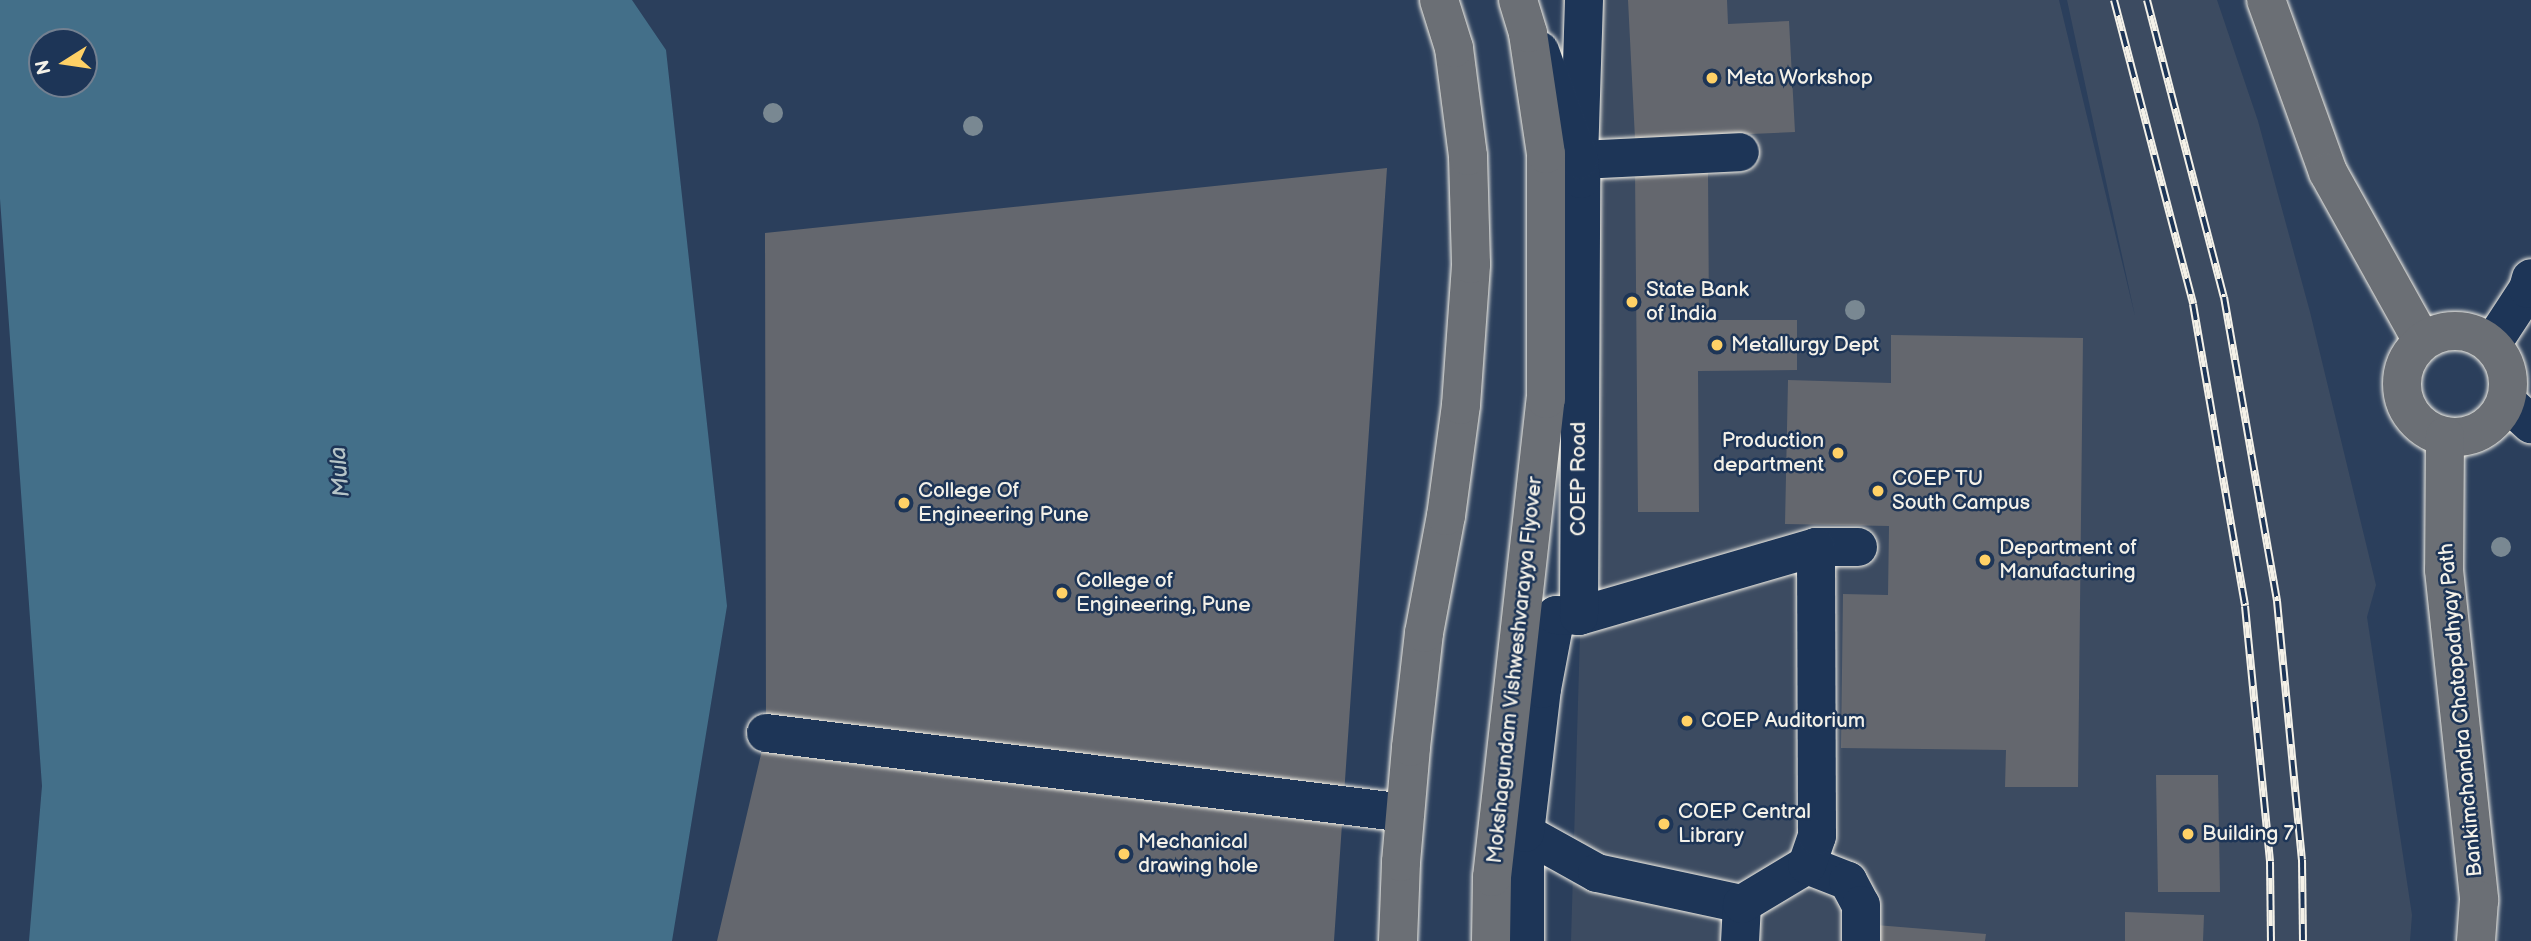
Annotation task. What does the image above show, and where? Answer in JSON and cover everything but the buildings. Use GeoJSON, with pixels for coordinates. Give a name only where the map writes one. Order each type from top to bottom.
{"type":"FeatureCollection","features":[{"type":"Feature","properties":{"kind":"main road"},"geometry":{"type":"LineString","coordinates":[[1398,941],[1405,813],[1424,633],[1446,516],[1461,405],[1471,264],[1468,156],[1454,48],[1439,0]]}},
{"type":"Feature","properties":{"kind":"main road","name":"Mokshagundam Vishweshvarayya Flyover"},"geometry":{"type":"LineString","coordinates":[[1491,941],[1492,877],[1546,399],[1546,154],[1528,33],[1520,0]]}},
{"type":"Feature","properties":{"kind":"main road"},"geometry":{"type":"LineString","coordinates":[[2266,0],[2329,172],[2422,341]]}},
{"type":"Feature","properties":{"kind":"main road"},"geometry":{"type":"LineString","coordinates":[[2450,330],[2465,331],[2492,344],[2508,371],[2519,413],[2461,438],[2431,432],[2419,422],[2403,396],[2405,366],[2422,341],[2450,330]]}},
{"type":"Feature","properties":{"kind":"main road","name":"Bankimchandra Chatopadhyay Path"},"geometry":{"type":"LineString","coordinates":[[2445,436],[2444,570],[2479,900],[2476,941]]}},
{"type":"Feature","properties":{"kind":"street","name":"COEP Road"},"geometry":{"type":"LineString","coordinates":[[1520,0],[1579,160],[1581,178],[1579,616]]}},
{"type":"Feature","properties":{"kind":"street"},"geometry":{"type":"LineString","coordinates":[[1584,0],[1579,160],[1740,152]]}},
{"type":"Feature","properties":{"kind":"street"},"geometry":{"type":"LineString","coordinates":[[2492,344],[2528,289],[2531,278]]}},
{"type":"Feature","properties":{"kind":"street"},"geometry":{"type":"LineString","coordinates":[[1525,833],[1597,873],[1741,923],[1807,865],[1817,836],[1816,547]]}},
{"type":"Feature","properties":{"kind":"street"},"geometry":{"type":"LineString","coordinates":[[1525,941],[1525,833],[1542,689],[1556,615],[1579,616],[1816,547],[1858,547]]}},
{"type":"Feature","properties":{"kind":"street"},"geometry":{"type":"LineString","coordinates":[[766,733],[1405,813]]}},
{"type":"Feature","properties":{"kind":"street"},"geometry":{"type":"LineString","coordinates":[[1807,865],[1848,881],[1861,905],[1861,941]]}},
{"type":"Feature","properties":{"kind":"shaded area","name":"COEP TU South Campus"},"geometry":{"type":"Polygon","coordinates":[[[1562,0],[2059,0],[2135,316],[2067,0],[2217,0],[2258,121],[2310,312],[2376,585],[2367,617],[2412,915],[2410,941],[1571,941],[1593,192],[1586,84],[1562,0]]]}},
{"type":"Feature","properties":{"kind":"water","name":"Mula"},"geometry":{"type":"Polygon","coordinates":[[[0,0],[632,0],[666,50],[727,606],[672,941],[29,941],[42,786],[0,199],[0,0]]]}},
{"type":"Feature","properties":{"kind":"railway"},"geometry":{"type":"LineString","coordinates":[[2114,0],[2193,304],[2245,606],[2270,862],[2271,941]]}},
{"type":"Feature","properties":{"kind":"railway"},"geometry":{"type":"LineString","coordinates":[[2147,0],[2224,297],[2277,601],[2302,860],[2303,941]]}},
{"type":"Feature","properties":{"kind":"place","name":"Meta Workshop"},"geometry":{"type":"Point","coordinates":[1712,78]}},
{"type":"Feature","properties":{"kind":"place","name":"State Bank of India"},"geometry":{"type":"Point","coordinates":[1632,302]}},
{"type":"Feature","properties":{"kind":"place","name":"Metallurgy Dept"},"geometry":{"type":"Point","coordinates":[1717,345]}},
{"type":"Feature","properties":{"kind":"place","name":"Production department"},"geometry":{"type":"Point","coordinates":[1838,453]}},
{"type":"Feature","properties":{"kind":"place","name":"COEP TU South Campus"},"geometry":{"type":"Point","coordinates":[1878,491]}},
{"type":"Feature","properties":{"kind":"place","name":"College Of Engineering Pune"},"geometry":{"type":"Point","coordinates":[904,503]}},
{"type":"Feature","properties":{"kind":"place","name":"Department of Manufacturing"},"geometry":{"type":"Point","coordinates":[1985,560]}},
{"type":"Feature","properties":{"kind":"place","name":"College of Engineering, Pune"},"geometry":{"type":"Point","coordinates":[1062,593]}},
{"type":"Feature","properties":{"kind":"place","name":"COEP Auditorium"},"geometry":{"type":"Point","coordinates":[1687,721]}},
{"type":"Feature","properties":{"kind":"place","name":"COEP Central Library"},"geometry":{"type":"Point","coordinates":[1664,824]}},
{"type":"Feature","properties":{"kind":"place","name":"Building 7"},"geometry":{"type":"Point","coordinates":[2188,834]}},
{"type":"Feature","properties":{"kind":"place","name":"Mechanical drawing hole"},"geometry":{"type":"Point","coordinates":[1124,854]}}]}
